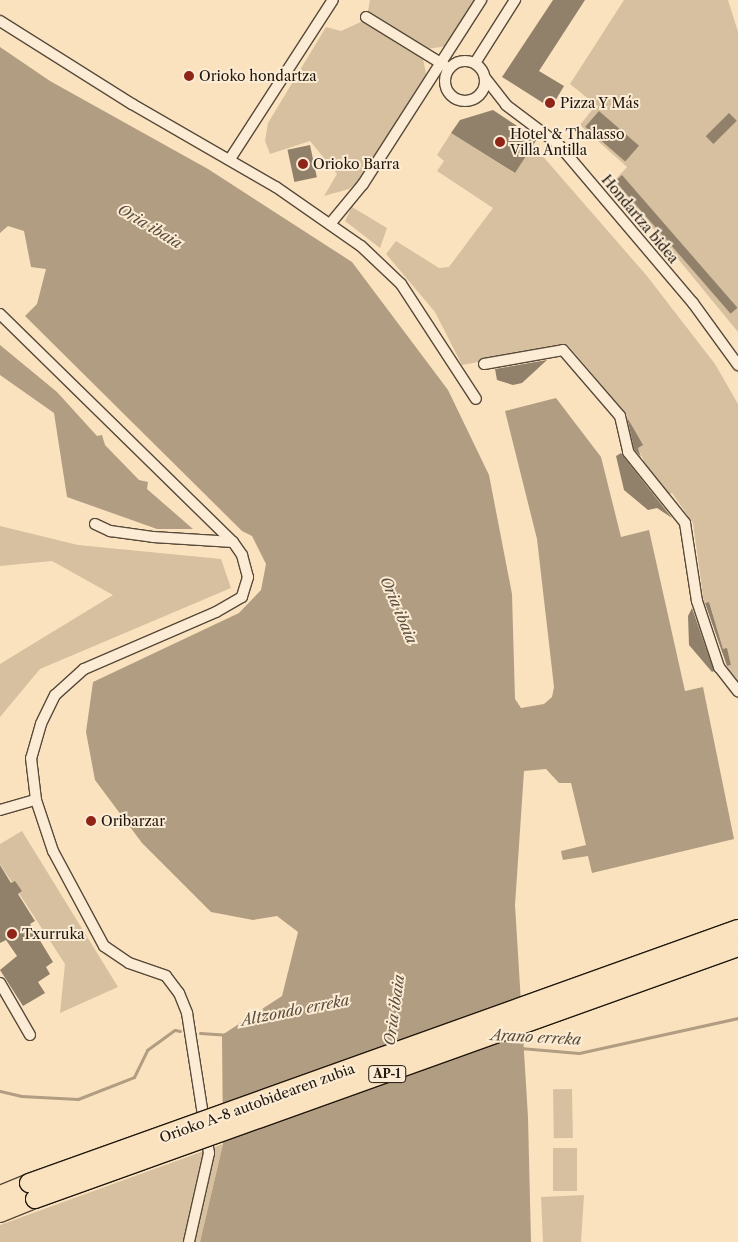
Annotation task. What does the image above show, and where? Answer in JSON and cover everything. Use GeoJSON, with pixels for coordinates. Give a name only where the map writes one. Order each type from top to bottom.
{"type":"FeatureCollection","features":[{"type":"Feature","properties":{"kind":"highway","name":"Orioko A-8 autobidearen zubia"},"geometry":{"type":"LineString","coordinates":[[32,1191],[738,929]]}},
{"type":"Feature","properties":{"kind":"highway","name":"Orioko A-8 autobidearen zubia"},"geometry":{"type":"LineString","coordinates":[[32,1191],[738,947]]}},
{"type":"Feature","properties":{"kind":"highway","name":"AP-1"},"geometry":{"type":"LineString","coordinates":[[0,1195],[32,1191]]}},
{"type":"Feature","properties":{"kind":"highway","name":"AP-1"},"geometry":{"type":"LineString","coordinates":[[0,1213],[32,1191]]}},
{"type":"Feature","properties":{"kind":"street"},"geometry":{"type":"LineString","coordinates":[[230,159],[333,0]]}},
{"type":"Feature","properties":{"kind":"street"},"geometry":{"type":"LineString","coordinates":[[330,224],[363,184],[444,65],[481,0]]}},
{"type":"Feature","properties":{"kind":"street"},"geometry":{"type":"LineString","coordinates":[[475,63],[515,0]]}},
{"type":"Feature","properties":{"kind":"street"},"geometry":{"type":"LineString","coordinates":[[366,17],[444,65],[461,61],[475,63],[506,106]]}},
{"type":"Feature","properties":{"kind":"street"},"geometry":{"type":"LineString","coordinates":[[0,21],[132,104],[230,159],[330,224],[401,284],[476,399]]}},
{"type":"Feature","properties":{"kind":"street"},"geometry":{"type":"LineString","coordinates":[[444,65],[444,81],[449,93],[460,101],[474,98],[483,91],[486,79]]}},
{"type":"Feature","properties":{"kind":"street"},"geometry":{"type":"LineString","coordinates":[[474,98],[506,106]]}},
{"type":"Feature","properties":{"kind":"street","name":"Hondartza bidea"},"geometry":{"type":"LineString","coordinates":[[506,106],[559,145],[693,303],[738,365]]}},
{"type":"Feature","properties":{"kind":"street"},"geometry":{"type":"LineString","coordinates":[[0,314],[232,542],[242,555],[248,577],[242,597],[216,612],[84,669],[55,695],[41,724],[31,758],[36,800],[53,851],[104,946],[129,963],[166,976],[179,993],[188,1019],[208,1153],[189,1242]]}},
{"type":"Feature","properties":{"kind":"street"},"geometry":{"type":"LineString","coordinates":[[484,364],[563,350],[620,416],[628,452],[685,523],[697,601],[719,667],[738,691]]}},
{"type":"Feature","properties":{"kind":"street"},"geometry":{"type":"LineString","coordinates":[[95,524],[110,531],[153,537],[232,542]]}},
{"type":"Feature","properties":{"kind":"street"},"geometry":{"type":"LineString","coordinates":[[0,810],[36,800]]}},
{"type":"Feature","properties":{"kind":"street"},"geometry":{"type":"LineString","coordinates":[[0,983],[30,1034]]}},
{"type":"Feature","properties":{"kind":"shaded area"},"geometry":{"type":"Polygon","coordinates":[[[370,0],[479,0],[447,46],[427,49],[368,11],[370,0]]]}},
{"type":"Feature","properties":{"kind":"shaded area"},"geometry":{"type":"Polygon","coordinates":[[[624,0],[728,0],[738,32],[738,332],[614,181],[627,167],[580,125],[596,105],[570,84],[624,0]]]}},
{"type":"Feature","properties":{"kind":"shaded area"},"geometry":{"type":"Polygon","coordinates":[[[363,21],[423,59],[427,78],[368,174],[349,189],[324,196],[337,174],[310,141],[270,154],[265,141],[268,123],[326,27],[341,31],[363,21]]]}},
{"type":"Feature","properties":{"kind":"shaded area"},"geometry":{"type":"Polygon","coordinates":[[[451,133],[514,173],[533,145],[647,276],[715,364],[738,404],[738,684],[726,667],[731,665],[727,649],[723,649],[709,602],[704,603],[693,523],[672,493],[666,496],[650,474],[638,448],[642,445],[626,414],[568,345],[462,365],[435,312],[386,254],[396,241],[439,268],[449,267],[493,208],[437,171],[444,161],[437,155],[451,133]]]}},
{"type":"Feature","properties":{"kind":"shaded area"},"geometry":{"type":"Polygon","coordinates":[[[352,207],[387,228],[380,248],[345,221],[352,207]]]}},
{"type":"Feature","properties":{"kind":"shaded area"},"geometry":{"type":"Polygon","coordinates":[[[0,526],[78,545],[221,559],[231,588],[40,669],[0,717],[0,664],[113,595],[52,561],[0,566],[0,526]]]}},
{"type":"Feature","properties":{"kind":"shaded area"},"geometry":{"type":"Polygon","coordinates":[[[22,831],[118,987],[60,1013],[65,964],[0,864],[0,844],[22,831]]]}},
{"type":"Feature","properties":{"kind":"shaded area"},"geometry":{"type":"Polygon","coordinates":[[[553,1089],[572,1089],[573,1138],[554,1138],[553,1089]]]}},
{"type":"Feature","properties":{"kind":"shaded area"},"geometry":{"type":"Polygon","coordinates":[[[223,1144],[200,1242],[0,1242],[0,1225],[223,1144]]]}},
{"type":"Feature","properties":{"kind":"shaded area"},"geometry":{"type":"Polygon","coordinates":[[[553,1148],[577,1148],[577,1191],[553,1191],[553,1148]]]}},
{"type":"Feature","properties":{"kind":"shaded area"},"geometry":{"type":"Polygon","coordinates":[[[584,1195],[581,1242],[543,1242],[541,1197],[584,1195]]]}},
{"type":"Feature","properties":{"kind":"water","name":"Oria ibaia"},"geometry":{"type":"Polygon","coordinates":[[[0,47],[50,81],[208,169],[352,262],[448,390],[489,475],[512,594],[515,699],[521,708],[544,704],[552,697],[554,687],[537,539],[505,411],[556,398],[601,457],[621,537],[649,530],[685,691],[703,687],[734,839],[592,873],[588,856],[563,860],[562,856],[561,851],[586,845],[571,783],[559,783],[546,769],[524,771],[515,905],[528,1117],[531,1242],[200,1242],[223,1144],[222,1035],[282,996],[298,932],[277,916],[253,920],[211,912],[142,843],[95,780],[86,732],[93,682],[239,613],[261,590],[266,564],[252,536],[242,531],[25,316],[37,304],[46,269],[31,267],[24,231],[8,226],[0,233],[0,47]]]}},
{"type":"Feature","properties":{"kind":"water"},"geometry":{"type":"Polygon","coordinates":[[[0,345],[57,392],[97,436],[102,435],[105,445],[139,480],[148,482],[147,489],[193,529],[157,529],[67,497],[54,413],[0,375],[0,345]]]}},
{"type":"Feature","properties":{"kind":"building"},"geometry":{"type":"Polygon","coordinates":[[[553,0],[585,0],[539,71],[564,86],[551,108],[502,77],[553,0]]]}},
{"type":"Feature","properties":{"kind":"building","name":"Hotel & Thalasso Villa Antilla"},"geometry":{"type":"Polygon","coordinates":[[[493,110],[537,139],[515,173],[451,133],[460,120],[493,110]]]}},
{"type":"Feature","properties":{"kind":"building"},"geometry":{"type":"Polygon","coordinates":[[[599,111],[639,146],[625,162],[585,127],[599,111]]]}},
{"type":"Feature","properties":{"kind":"building"},"geometry":{"type":"Polygon","coordinates":[[[729,113],[737,121],[713,144],[706,136],[729,113]]]}},
{"type":"Feature","properties":{"kind":"building","name":"Orioko Barra"},"geometry":{"type":"Polygon","coordinates":[[[310,145],[317,177],[294,182],[288,150],[310,145]]]}},
{"type":"Feature","properties":{"kind":"building"},"geometry":{"type":"Polygon","coordinates":[[[622,175],[737,308],[731,314],[615,181],[622,175]]]}},
{"type":"Feature","properties":{"kind":"building"},"geometry":{"type":"Polygon","coordinates":[[[547,360],[522,383],[513,385],[497,380],[495,369],[547,360]]]}},
{"type":"Feature","properties":{"kind":"building"},"geometry":{"type":"Polygon","coordinates":[[[627,417],[643,445],[638,448],[641,457],[634,449],[627,417]]]}},
{"type":"Feature","properties":{"kind":"building"},"geometry":{"type":"Polygon","coordinates":[[[621,453],[672,518],[657,508],[648,510],[624,490],[616,456],[621,453]]]}},
{"type":"Feature","properties":{"kind":"building"},"geometry":{"type":"Polygon","coordinates":[[[709,602],[723,649],[727,648],[731,665],[727,666],[705,603],[709,602]]]}},
{"type":"Feature","properties":{"kind":"building"},"geometry":{"type":"Polygon","coordinates":[[[692,608],[714,671],[712,672],[689,645],[688,616],[692,608]]]}},
{"type":"Feature","properties":{"kind":"building","name":"Txurruka"},"geometry":{"type":"Polygon","coordinates":[[[0,865],[11,883],[15,881],[22,891],[18,894],[35,921],[30,924],[53,962],[46,967],[50,974],[38,982],[45,993],[23,1006],[0,970],[17,956],[6,940],[0,943],[0,865]]]}},
{"type":"Feature","properties":{"kind":"waterway","name":"Arano erreka"},"geometry":{"type":"LineString","coordinates":[[520,1048],[579,1053],[738,1018]]}},
{"type":"Feature","properties":{"kind":"waterway","name":"Altzondo erreka"},"geometry":{"type":"LineString","coordinates":[[0,1091],[21,1096],[78,1099],[134,1077],[147,1050],[175,1030],[180,1031]]}},
{"type":"Feature","properties":{"kind":"waterway","name":"Altzondo erreka"},"geometry":{"type":"LineString","coordinates":[[200,1033],[226,1035]]}},
{"type":"Feature","properties":{"kind":"place","name":"Orioko hondartza"},"geometry":{"type":"Point","coordinates":[189,76]}},
{"type":"Feature","properties":{"kind":"place","name":"Pizza Y Más"},"geometry":{"type":"Point","coordinates":[550,103]}},
{"type":"Feature","properties":{"kind":"place","name":"Hotel & Thalasso Villa Antilla"},"geometry":{"type":"Point","coordinates":[500,142]}},
{"type":"Feature","properties":{"kind":"place","name":"Orioko Barra"},"geometry":{"type":"Point","coordinates":[303,164]}},
{"type":"Feature","properties":{"kind":"place","name":"Oribarzar"},"geometry":{"type":"Point","coordinates":[91,821]}},
{"type":"Feature","properties":{"kind":"place","name":"Txurruka"},"geometry":{"type":"Point","coordinates":[12,934]}}]}
